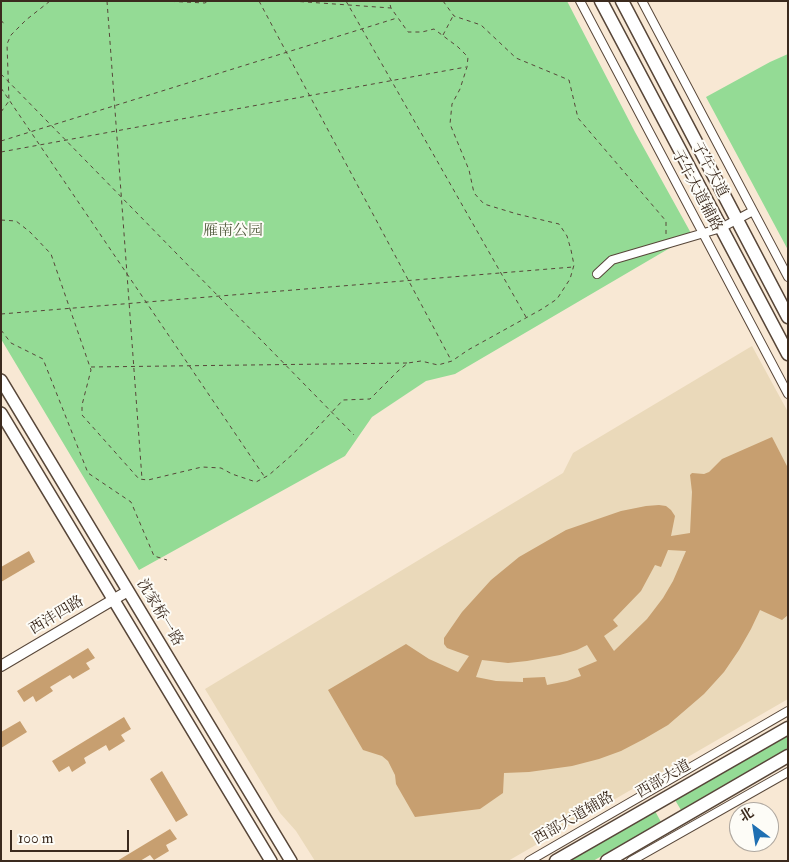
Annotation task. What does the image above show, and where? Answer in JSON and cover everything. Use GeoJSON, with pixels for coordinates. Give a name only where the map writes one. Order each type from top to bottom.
{"type":"FeatureCollection","features":[{"type":"Feature","properties":{"kind":"main road","name":"子午大道"},"geometry":{"type":"LineString","coordinates":[[601,1],[788,354]]}},
{"type":"Feature","properties":{"kind":"main road","name":"子午大道"},"geometry":{"type":"LineString","coordinates":[[622,1],[788,317]]}},
{"type":"Feature","properties":{"kind":"main road","name":"沈家桥一路"},"geometry":{"type":"LineString","coordinates":[[1,380],[291,861]]}},
{"type":"Feature","properties":{"kind":"main road"},"geometry":{"type":"LineString","coordinates":[[1,413],[271,861]]}},
{"type":"Feature","properties":{"kind":"main road","name":"西部大道"},"geometry":{"type":"LineString","coordinates":[[556,861],[788,728]]}},
{"type":"Feature","properties":{"kind":"main road"},"geometry":{"type":"LineString","coordinates":[[607,861],[788,756]]}},
{"type":"Feature","properties":{"kind":"street","name":"子午大道辅路"},"geometry":{"type":"LineString","coordinates":[[580,1],[788,394]]}},
{"type":"Feature","properties":{"kind":"street"},"geometry":{"type":"LineString","coordinates":[[642,1],[788,277]]}},
{"type":"Feature","properties":{"kind":"street"},"geometry":{"type":"LineString","coordinates":[[597,274],[612,260],[721,228],[753,211]]}},
{"type":"Feature","properties":{"kind":"street","name":"西沣四路"},"geometry":{"type":"LineString","coordinates":[[1,666],[128,591]]}},
{"type":"Feature","properties":{"kind":"street","name":"西部大道辅路"},"geometry":{"type":"LineString","coordinates":[[529,861],[788,711]]}},
{"type":"Feature","properties":{"kind":"street"},"geometry":{"type":"LineString","coordinates":[[632,861],[788,772]]}},
{"type":"Feature","properties":{"kind":"path"},"geometry":{"type":"LineString","coordinates":[[1,112],[9,100],[7,44],[11,34],[50,1]]}},
{"type":"Feature","properties":{"kind":"path"},"geometry":{"type":"LineString","coordinates":[[107,1],[142,480]]}},
{"type":"Feature","properties":{"kind":"path"},"geometry":{"type":"LineString","coordinates":[[164,1],[205,3],[208,1]]}},
{"type":"Feature","properties":{"kind":"path"},"geometry":{"type":"LineString","coordinates":[[259,1],[452,361]]}},
{"type":"Feature","properties":{"kind":"path"},"geometry":{"type":"LineString","coordinates":[[292,1],[391,8]]}},
{"type":"Feature","properties":{"kind":"path"},"geometry":{"type":"LineString","coordinates":[[346,1],[526,318]]}},
{"type":"Feature","properties":{"kind":"path"},"geometry":{"type":"LineString","coordinates":[[90,367],[408,363],[422,361],[438,365],[452,361],[557,299],[570,279],[573,267],[569,243],[559,224],[484,204],[474,193],[469,170],[450,124],[452,104],[460,89],[468,57],[434,29],[422,32],[408,32],[397,18],[389,1]]}},
{"type":"Feature","properties":{"kind":"path"},"geometry":{"type":"LineString","coordinates":[[443,1],[454,16],[481,25],[516,58],[569,80],[578,118],[666,221],[666,238]]}},
{"type":"Feature","properties":{"kind":"path"},"geometry":{"type":"LineString","coordinates":[[442,36],[454,16]]}},
{"type":"Feature","properties":{"kind":"path"},"geometry":{"type":"LineString","coordinates":[[1,141],[397,18]]}},
{"type":"Feature","properties":{"kind":"path"},"geometry":{"type":"LineString","coordinates":[[1,20],[4,24],[1,26]]}},
{"type":"Feature","properties":{"kind":"path"},"geometry":{"type":"LineString","coordinates":[[1,152],[467,67]]}},
{"type":"Feature","properties":{"kind":"path"},"geometry":{"type":"LineString","coordinates":[[1,74],[354,436]]}},
{"type":"Feature","properties":{"kind":"path"},"geometry":{"type":"LineString","coordinates":[[1,88],[264,477]]}},
{"type":"Feature","properties":{"kind":"path"},"geometry":{"type":"LineString","coordinates":[[1,220],[16,221],[30,232],[51,254],[91,370],[82,405],[82,415],[139,479],[142,480],[202,467],[221,468],[256,482],[293,454],[343,400],[370,398],[408,363]]}},
{"type":"Feature","properties":{"kind":"path"},"geometry":{"type":"LineString","coordinates":[[1,314],[573,267]]}},
{"type":"Feature","properties":{"kind":"path"},"geometry":{"type":"LineString","coordinates":[[1,330],[11,343],[43,359],[88,474],[132,502],[154,556],[167,560]]}},
{"type":"Feature","properties":{"kind":"shaded area"},"geometry":{"type":"Polygon","coordinates":[[[752,346],[788,412],[788,699],[508,861],[315,861],[296,831],[280,813],[205,689],[563,473],[573,453],[752,346]]]}},
{"type":"Feature","properties":{"kind":"green space","name":"雁南公园"},"geometry":{"type":"Polygon","coordinates":[[[1,1],[567,1],[635,132],[692,235],[455,374],[426,381],[372,417],[345,456],[139,570],[1,339],[1,1]]]}},
{"type":"Feature","properties":{"kind":"green space"},"geometry":{"type":"Polygon","coordinates":[[[788,54],[788,250],[706,97],[788,54]]]}},
{"type":"Feature","properties":{"kind":"green space"},"geometry":{"type":"Polygon","coordinates":[[[788,736],[788,748],[681,810],[675,800],[788,736]]]}},
{"type":"Feature","properties":{"kind":"green space"},"geometry":{"type":"Polygon","coordinates":[[[655,811],[661,822],[593,861],[570,861],[655,811]]]}},
{"type":"Feature","properties":{"kind":"building"},"geometry":{"type":"Polygon","coordinates":[[[772,437],[788,468],[788,615],[782,620],[760,610],[739,650],[724,672],[704,694],[668,725],[644,739],[621,751],[572,766],[529,772],[504,773],[503,793],[480,809],[415,817],[396,784],[395,775],[388,761],[382,756],[363,750],[328,690],[406,644],[429,659],[458,672],[469,656],[447,648],[444,644],[444,638],[462,612],[491,580],[519,557],[566,530],[621,511],[646,506],[666,506],[671,510],[675,516],[671,536],[690,533],[692,492],[690,475],[692,473],[704,474],[709,472],[722,459],[772,437]],[[668,550],[661,567],[655,565],[641,591],[613,620],[618,626],[604,636],[614,651],[647,619],[673,581],[686,551],[668,550]],[[587,645],[560,655],[527,661],[508,663],[482,660],[476,677],[496,681],[523,682],[523,678],[545,677],[547,685],[567,681],[581,676],[578,669],[597,661],[587,645]]]}},
{"type":"Feature","properties":{"kind":"building"},"geometry":{"type":"Polygon","coordinates":[[[29,551],[35,562],[1,582],[1,567],[29,551]]]}},
{"type":"Feature","properties":{"kind":"building"},"geometry":{"type":"Polygon","coordinates":[[[88,648],[95,658],[86,663],[90,669],[73,679],[70,675],[50,687],[53,691],[36,702],[33,696],[24,702],[17,691],[88,648]]]}},
{"type":"Feature","properties":{"kind":"building"},"geometry":{"type":"Polygon","coordinates":[[[124,717],[131,729],[121,735],[125,741],[109,751],[106,745],[84,758],[86,763],[72,772],[69,766],[59,772],[52,761],[124,717]]]}},
{"type":"Feature","properties":{"kind":"building"},"geometry":{"type":"Polygon","coordinates":[[[20,721],[27,732],[1,748],[1,732],[20,721]]]}},
{"type":"Feature","properties":{"kind":"building"},"geometry":{"type":"Polygon","coordinates":[[[162,771],[188,815],[176,822],[150,779],[162,771]]]}},
{"type":"Feature","properties":{"kind":"building"},"geometry":{"type":"Polygon","coordinates":[[[170,829],[177,839],[166,845],[169,851],[154,860],[150,855],[140,861],[117,861],[170,829]]]}}]}
